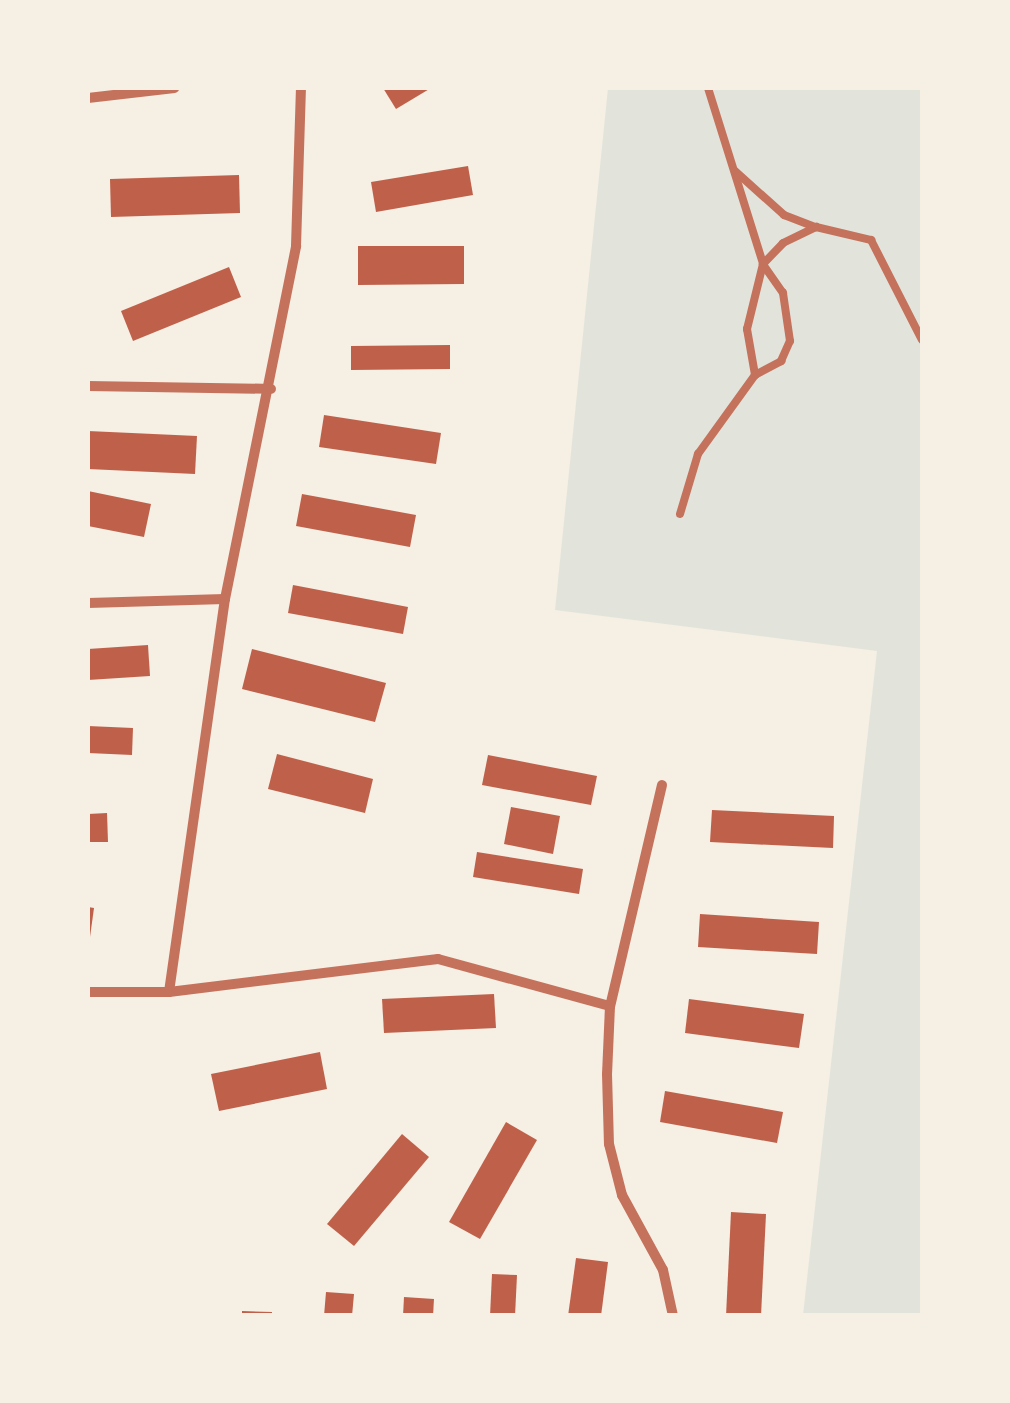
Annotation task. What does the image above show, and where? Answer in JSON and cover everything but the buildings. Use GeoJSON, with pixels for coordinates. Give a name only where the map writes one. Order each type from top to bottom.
{"type":"FeatureCollection","features":[{"type":"Feature","properties":{"kind":"street"},"geometry":{"type":"LineString","coordinates":[[88,98],[174,88]]}},
{"type":"Feature","properties":{"kind":"street"},"geometry":{"type":"LineString","coordinates":[[170,992],[224,598],[270,389],[296,246],[301,88]]}},
{"type":"Feature","properties":{"kind":"street"},"geometry":{"type":"LineString","coordinates":[[88,386],[270,389]]}},
{"type":"Feature","properties":{"kind":"street"},"geometry":{"type":"LineString","coordinates":[[88,603],[224,598]]}},
{"type":"Feature","properties":{"kind":"street"},"geometry":{"type":"LineString","coordinates":[[662,785],[610,1006],[609,1144],[622,1195],[663,1270],[673,1316]]}},
{"type":"Feature","properties":{"kind":"street"},"geometry":{"type":"LineString","coordinates":[[88,992],[170,992],[438,959],[610,1006]]}},
{"type":"Feature","properties":{"kind":"lane"},"geometry":{"type":"LineString","coordinates":[[680,514],[698,454],[755,376],[780,361],[790,341],[783,293],[763,264],[708,88]]}},
{"type":"Feature","properties":{"kind":"lane"},"geometry":{"type":"LineString","coordinates":[[734,170],[784,215],[872,240],[922,340]]}},
{"type":"Feature","properties":{"kind":"lane"},"geometry":{"type":"LineString","coordinates":[[755,376],[747,329],[763,264],[798,232],[816,227]]}},
{"type":"Feature","properties":{"kind":"shaded area"},"geometry":{"type":"Polygon","coordinates":[[[608,88],[922,88],[922,1315],[803,1315],[877,651],[555,610],[608,88]]]}}]}
